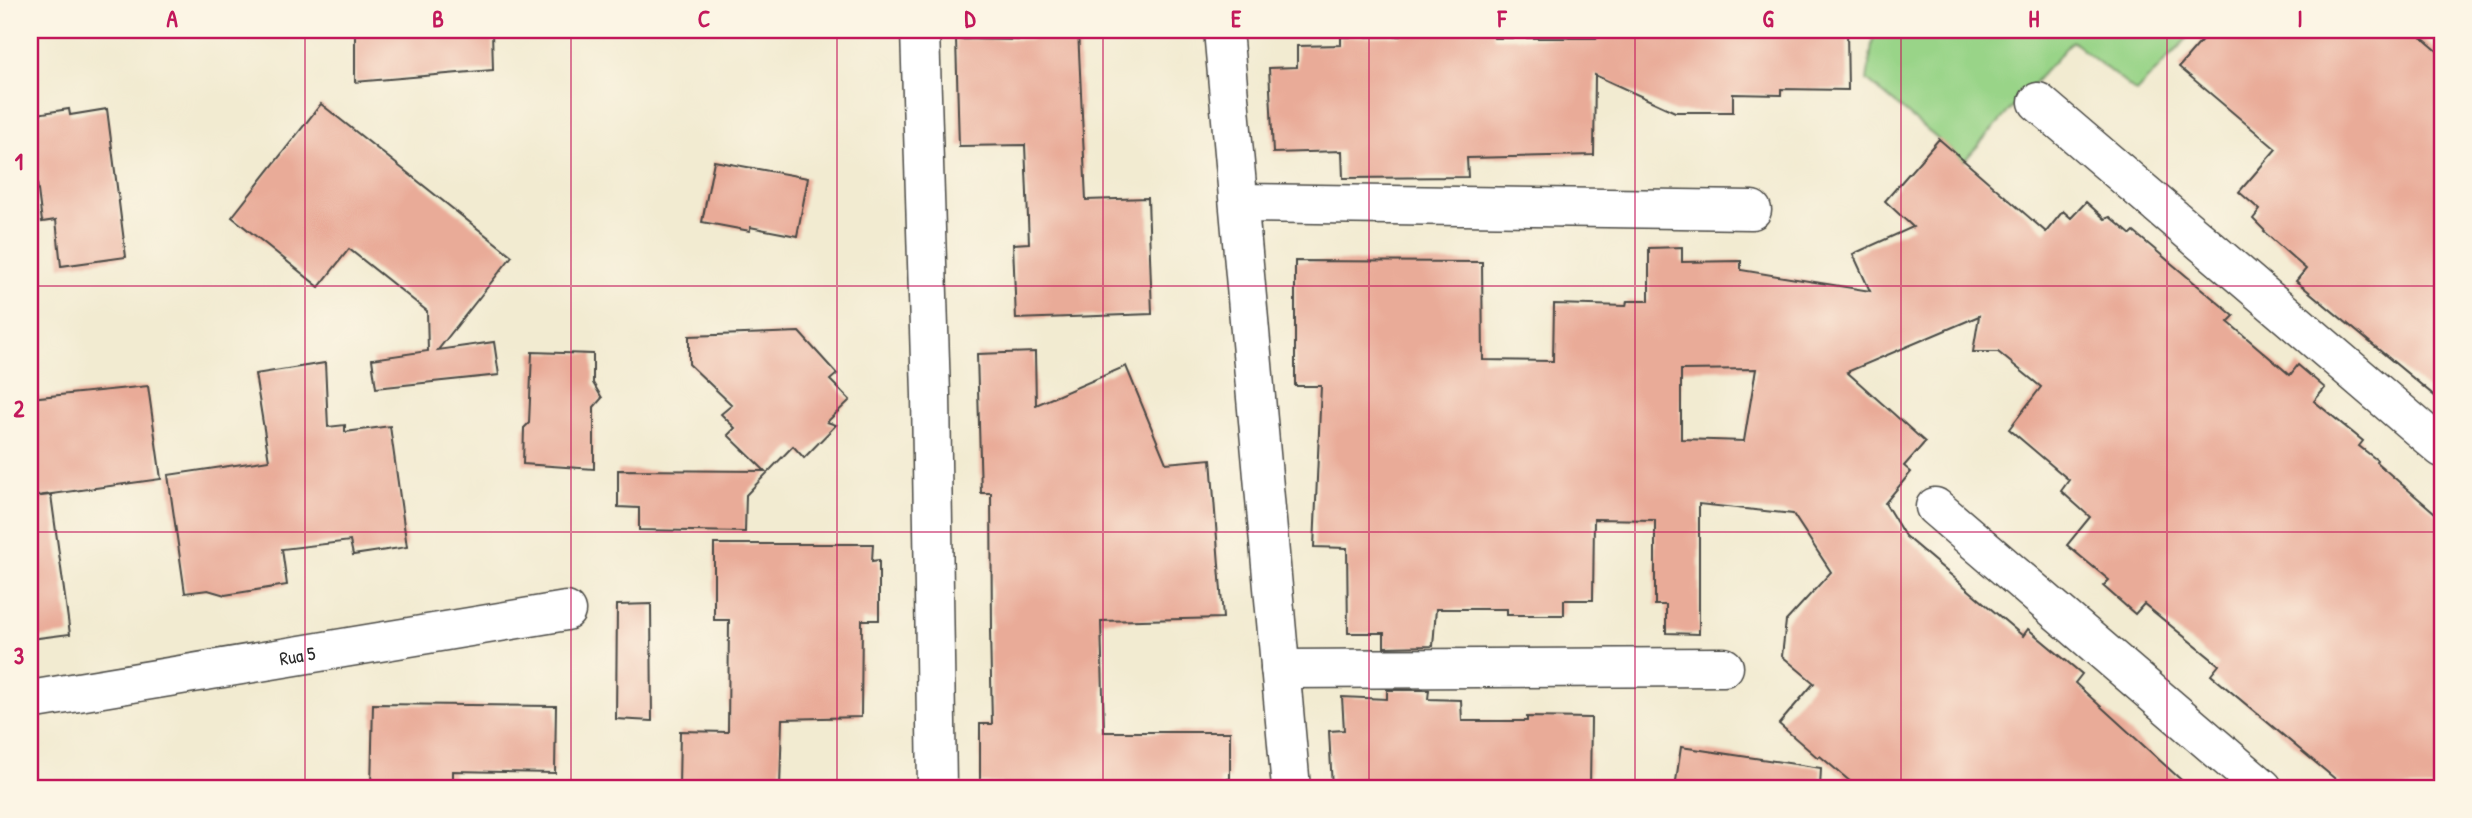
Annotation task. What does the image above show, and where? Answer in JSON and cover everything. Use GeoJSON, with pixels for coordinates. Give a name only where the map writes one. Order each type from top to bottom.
{"type":"FeatureCollection","features":[{"type":"Feature","properties":{"kind":"street"},"geometry":{"type":"LineString","coordinates":[[920,30],[931,395],[937,788]]}},
{"type":"Feature","properties":{"kind":"street"},"geometry":{"type":"LineString","coordinates":[[1223,30],[1291,788]]}},
{"type":"Feature","properties":{"kind":"street"},"geometry":{"type":"LineString","coordinates":[[2038,102],[2442,448]]}},
{"type":"Feature","properties":{"kind":"street"},"geometry":{"type":"LineString","coordinates":[[1239,203],[1752,210]]}},
{"type":"Feature","properties":{"kind":"street"},"geometry":{"type":"LineString","coordinates":[[1934,507],[2263,788]]}},
{"type":"Feature","properties":{"kind":"street","name":"Rua 5"},"geometry":{"type":"LineString","coordinates":[[30,700],[566,611]]}},
{"type":"Feature","properties":{"kind":"street"},"geometry":{"type":"LineString","coordinates":[[1280,669],[1724,667]]}},
{"type":"Feature","properties":{"kind":"green space"},"geometry":{"type":"Polygon","coordinates":[[[1874,30],[2195,30],[2136,92],[2072,41],[1964,161],[1867,80],[1874,30]]]}},
{"type":"Feature","properties":{"kind":"building"},"geometry":{"type":"Polygon","coordinates":[[[355,30],[492,30],[493,70],[355,82],[355,30]]]}},
{"type":"Feature","properties":{"kind":"building"},"geometry":{"type":"Polygon","coordinates":[[[1031,30],[1078,30],[1086,200],[1148,198],[1152,314],[1016,319],[1013,244],[1029,243],[1025,145],[959,146],[956,39],[1032,40],[1031,30]]]}},
{"type":"Feature","properties":{"kind":"building"},"geometry":{"type":"Polygon","coordinates":[[[1401,30],[1493,30],[1494,38],[1597,38],[1597,30],[1847,30],[1848,90],[1781,89],[1781,95],[1733,94],[1733,112],[1675,112],[1595,75],[1594,155],[1467,158],[1468,177],[1343,178],[1342,151],[1273,153],[1269,68],[1297,67],[1297,46],[1341,45],[1341,37],[1401,36],[1401,30]]]}},
{"type":"Feature","properties":{"kind":"building"},"geometry":{"type":"Polygon","coordinates":[[[2211,30],[2413,30],[2442,55],[2442,402],[2296,281],[2306,269],[2253,219],[2260,210],[2239,192],[2276,149],[2179,67],[2211,30]]]}},
{"type":"Feature","properties":{"kind":"building"},"geometry":{"type":"Polygon","coordinates":[[[321,104],[512,256],[438,350],[494,342],[499,375],[376,388],[372,359],[428,351],[427,311],[349,249],[319,287],[232,217],[321,104]]]}},
{"type":"Feature","properties":{"kind":"building"},"geometry":{"type":"Polygon","coordinates":[[[69,109],[70,115],[107,109],[126,257],[61,266],[56,220],[42,222],[34,159],[30,159],[30,115],[69,109]]]}},
{"type":"Feature","properties":{"kind":"building"},"geometry":{"type":"Polygon","coordinates":[[[1939,139],[2046,232],[2063,211],[2071,218],[2086,202],[2105,219],[2110,217],[2131,235],[2134,232],[2234,316],[2228,322],[2290,375],[2298,365],[2325,388],[2314,401],[2363,441],[2359,446],[2442,519],[2442,788],[2346,788],[2211,675],[2219,665],[2144,604],[2135,614],[2103,586],[2109,580],[2067,545],[2090,517],[2061,491],[2069,480],[2009,429],[2041,387],[1998,352],[1973,352],[1979,316],[1847,372],[1925,442],[1904,466],[1911,472],[1885,503],[1905,536],[2023,636],[2028,629],[2082,674],[2075,683],[2190,788],[1858,788],[1779,724],[1814,683],[1782,656],[1786,621],[1831,572],[1793,514],[1699,504],[1699,634],[1666,633],[1666,605],[1655,605],[1655,520],[1594,519],[1593,600],[1564,600],[1564,615],[1507,615],[1507,609],[1436,609],[1433,646],[1384,647],[1384,633],[1348,633],[1347,548],[1314,547],[1321,386],[1295,386],[1295,261],[1482,262],[1483,360],[1553,361],[1554,304],[1626,306],[1627,301],[1649,301],[1649,248],[1682,247],[1682,262],[1741,261],[1741,270],[1870,291],[1853,254],[1913,227],[1885,201],[1939,139]],[[1756,369],[1681,370],[1681,439],[1744,441],[1756,369]]]}},
{"type":"Feature","properties":{"kind":"building"},"geometry":{"type":"Polygon","coordinates":[[[714,161],[808,178],[797,236],[702,222],[714,161]]]}},
{"type":"Feature","properties":{"kind":"building"},"geometry":{"type":"Polygon","coordinates":[[[799,332],[837,374],[830,380],[850,400],[827,422],[836,425],[804,458],[793,446],[746,495],[745,532],[639,530],[639,508],[618,507],[618,470],[765,471],[728,435],[735,428],[721,414],[732,405],[689,364],[689,336],[799,332]]]}},
{"type":"Feature","properties":{"kind":"building"},"geometry":{"type":"Polygon","coordinates":[[[532,352],[593,354],[593,383],[602,398],[594,407],[594,469],[523,464],[524,428],[529,423],[532,352]]]}},
{"type":"Feature","properties":{"kind":"building"},"geometry":{"type":"Polygon","coordinates":[[[1035,352],[1036,405],[1126,366],[1166,463],[1211,459],[1223,618],[1101,621],[1104,732],[1230,732],[1230,779],[1220,779],[1220,788],[1001,788],[1001,783],[980,783],[980,724],[992,724],[992,629],[991,493],[981,493],[977,354],[1035,352]]]}},
{"type":"Feature","properties":{"kind":"building"},"geometry":{"type":"Polygon","coordinates":[[[325,363],[328,427],[345,425],[345,432],[390,426],[407,547],[353,555],[350,541],[282,549],[287,585],[225,595],[208,590],[185,593],[168,475],[269,460],[255,374],[325,363]]]}},
{"type":"Feature","properties":{"kind":"building"},"geometry":{"type":"Polygon","coordinates":[[[148,386],[161,479],[30,497],[30,398],[148,386]]]}},
{"type":"Feature","properties":{"kind":"building"},"geometry":{"type":"Polygon","coordinates":[[[51,495],[70,634],[30,639],[30,497],[51,495]]]}},
{"type":"Feature","properties":{"kind":"building"},"geometry":{"type":"Polygon","coordinates":[[[714,544],[873,544],[872,561],[879,560],[879,620],[862,620],[861,717],[782,719],[780,788],[679,788],[680,731],[728,732],[729,620],[714,620],[714,544]]]}},
{"type":"Feature","properties":{"kind":"building"},"geometry":{"type":"Polygon","coordinates":[[[651,604],[652,721],[616,719],[617,605],[651,604]]]}},
{"type":"Feature","properties":{"kind":"building"},"geometry":{"type":"Polygon","coordinates":[[[1387,690],[1429,690],[1428,699],[1461,700],[1462,721],[1527,721],[1527,717],[1591,718],[1590,788],[1332,788],[1329,731],[1344,730],[1342,697],[1387,699],[1387,690]]]}},
{"type":"Feature","properties":{"kind":"building"},"geometry":{"type":"Polygon","coordinates":[[[373,704],[556,706],[555,773],[453,771],[453,788],[371,788],[373,704]]]}},
{"type":"Feature","properties":{"kind":"building"},"geometry":{"type":"Polygon","coordinates":[[[1681,747],[1821,768],[1820,788],[1675,788],[1681,747]]]}}]}
